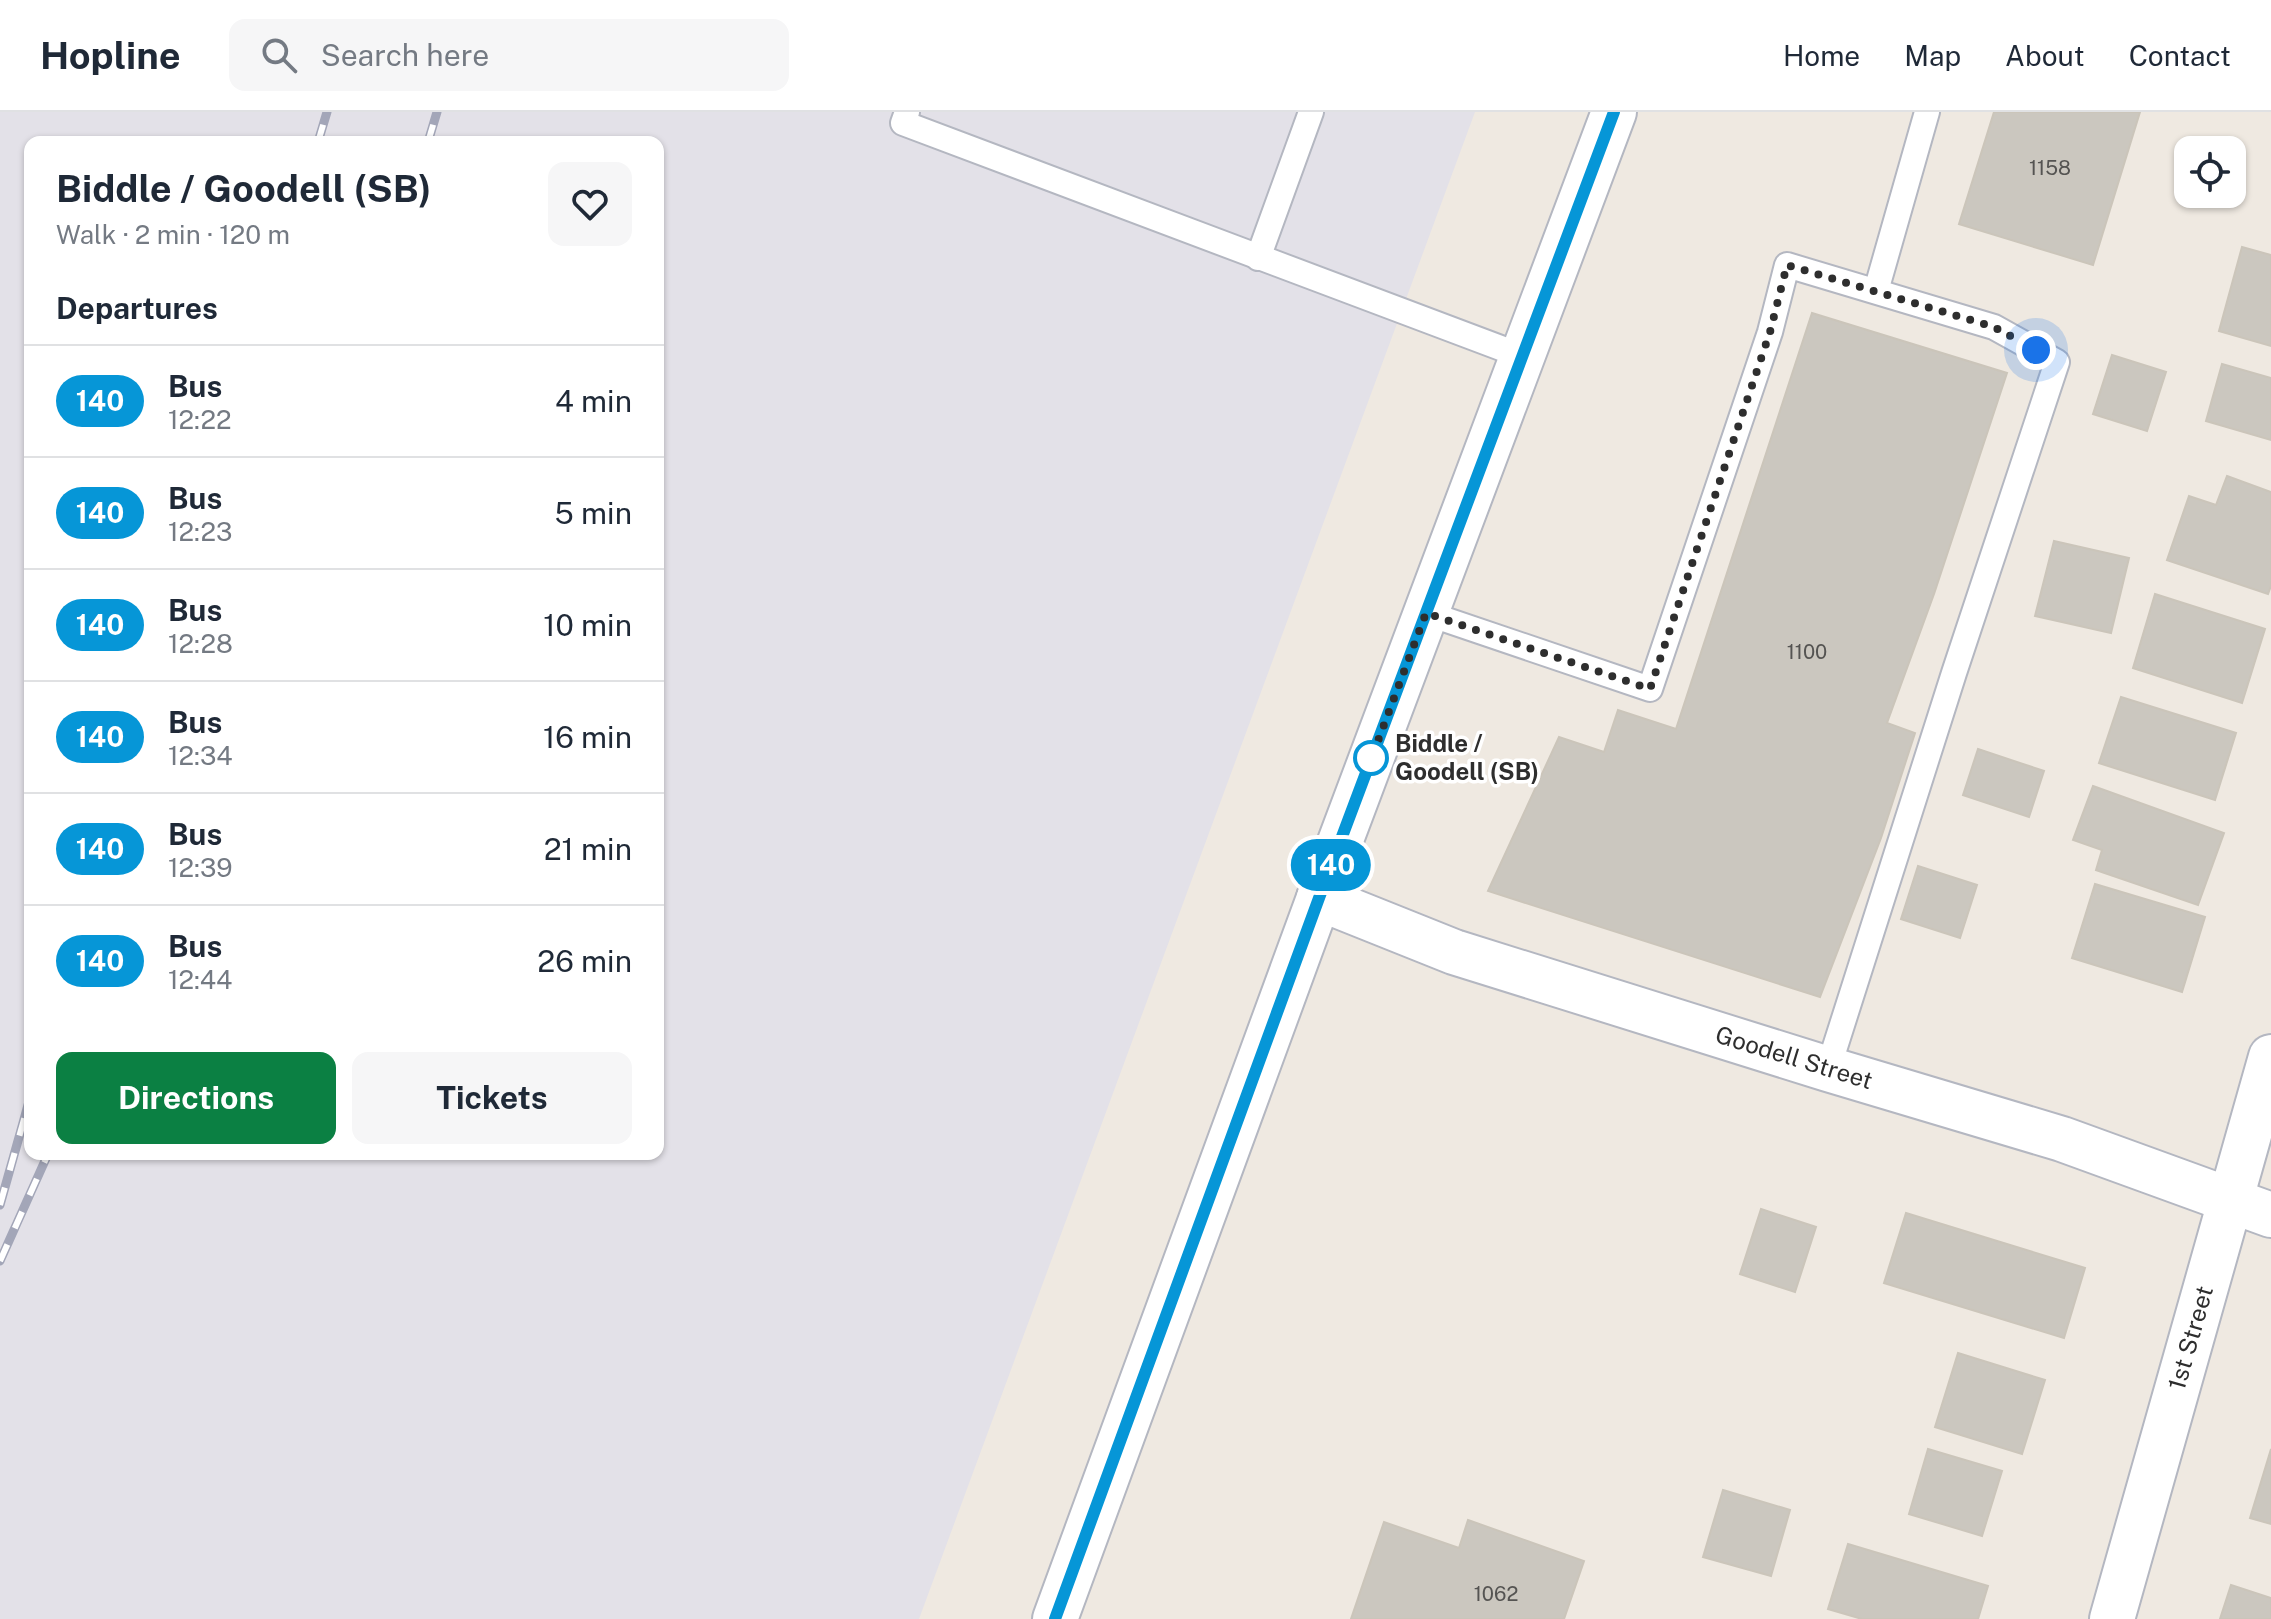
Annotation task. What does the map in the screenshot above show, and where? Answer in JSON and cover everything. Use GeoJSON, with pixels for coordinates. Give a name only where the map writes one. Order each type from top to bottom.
{"type":"FeatureCollection","features":[{"type":"Feature","properties":{"kind":"main road"},"geometry":{"type":"LineString","coordinates":[[1055,1619],[1319,898],[1614,112]]}},
{"type":"Feature","properties":{"kind":"main road","name":"Goodell Street"},"geometry":{"type":"LineString","coordinates":[[1319,898],[1454,952],[2062,1139],[2271,1215]]}},
{"type":"Feature","properties":{"kind":"main road","name":"1st Street"},"geometry":{"type":"LineString","coordinates":[[2112,1619],[2271,1057]]}},
{"type":"Feature","properties":{"kind":"lane"},"geometry":{"type":"LineString","coordinates":[[907,112],[903,123],[1522,356]]}},
{"type":"Feature","properties":{"kind":"lane"},"geometry":{"type":"LineString","coordinates":[[1258,258],[1311,112]]}},
{"type":"Feature","properties":{"kind":"lane"},"geometry":{"type":"LineString","coordinates":[[1876,291],[1927,112]]}},
{"type":"Feature","properties":{"kind":"lane"},"geometry":{"type":"LineString","coordinates":[[1426,613],[1650,689],[1770,332],[1787,265],[1994,327],[2057,362],[1828,1069]]}},
{"type":"Feature","properties":{"kind":"shaded area"},"geometry":{"type":"Polygon","coordinates":[[[0,112],[1475,112],[919,1619],[0,1619],[0,112]]]}},
{"type":"Feature","properties":{"kind":"building"},"geometry":{"type":"Polygon","coordinates":[[[1994,112],[2140,112],[2093,265],[1959,224],[1994,112]]]}},
{"type":"Feature","properties":{"kind":"building"},"geometry":{"type":"Polygon","coordinates":[[[2242,247],[2271,255],[2271,346],[2219,331],[2242,247]]]}},
{"type":"Feature","properties":{"kind":"building"},"geometry":{"type":"Polygon","coordinates":[[[1812,313],[2007,373],[1934,594],[1887,723],[1915,733],[1881,838],[1820,997],[1488,891],[1559,737],[1604,752],[1618,710],[1676,729],[1812,313]]]}},
{"type":"Feature","properties":{"kind":"building"},"geometry":{"type":"Polygon","coordinates":[[[2112,355],[2166,372],[2147,431],[2093,414],[2112,355]]]}},
{"type":"Feature","properties":{"kind":"building"},"geometry":{"type":"Polygon","coordinates":[[[2222,364],[2271,378],[2271,440],[2206,421],[2222,364]]]}},
{"type":"Feature","properties":{"kind":"building"},"geometry":{"type":"Polygon","coordinates":[[[2227,476],[2271,492],[2271,586],[2268,594],[2167,560],[2189,496],[2216,505],[2227,476]]]}},
{"type":"Feature","properties":{"kind":"building"},"geometry":{"type":"Polygon","coordinates":[[[2054,541],[2129,558],[2111,633],[2035,616],[2054,541]]]}},
{"type":"Feature","properties":{"kind":"building"},"geometry":{"type":"Polygon","coordinates":[[[2155,594],[2265,629],[2242,703],[2133,668],[2155,594]]]}},
{"type":"Feature","properties":{"kind":"building"},"geometry":{"type":"Polygon","coordinates":[[[2121,697],[2236,733],[2215,800],[2099,763],[2121,697]]]}},
{"type":"Feature","properties":{"kind":"building"},"geometry":{"type":"Polygon","coordinates":[[[1978,749],[2044,771],[2029,817],[1963,795],[1978,749]]]}},
{"type":"Feature","properties":{"kind":"building"},"geometry":{"type":"Polygon","coordinates":[[[2093,786],[2224,833],[2198,905],[2096,870],[2102,850],[2073,840],[2093,786]]]}},
{"type":"Feature","properties":{"kind":"building"},"geometry":{"type":"Polygon","coordinates":[[[1918,866],[1977,885],[1960,938],[1901,919],[1918,866]]]}},
{"type":"Feature","properties":{"kind":"building"},"geometry":{"type":"Polygon","coordinates":[[[2095,884],[2205,917],[2182,992],[2072,958],[2095,884]]]}},
{"type":"Feature","properties":{"kind":"building"},"geometry":{"type":"Polygon","coordinates":[[[1761,1209],[1816,1227],[1795,1292],[1740,1274],[1761,1209]]]}},
{"type":"Feature","properties":{"kind":"building"},"geometry":{"type":"Polygon","coordinates":[[[1906,1213],[2085,1268],[2064,1338],[1884,1283],[1906,1213]]]}},
{"type":"Feature","properties":{"kind":"building"},"geometry":{"type":"Polygon","coordinates":[[[1958,1353],[2045,1380],[2022,1454],[1935,1427],[1958,1353]]]}},
{"type":"Feature","properties":{"kind":"building"},"geometry":{"type":"Polygon","coordinates":[[[1928,1449],[2002,1471],[1982,1536],[1909,1514],[1928,1449]]]}},
{"type":"Feature","properties":{"kind":"building"},"geometry":{"type":"Polygon","coordinates":[[[2271,1449],[2271,1524],[2250,1518],[2271,1449]]]}},
{"type":"Feature","properties":{"kind":"building"},"geometry":{"type":"Polygon","coordinates":[[[1723,1490],[1790,1510],[1771,1576],[1703,1557],[1723,1490]]]}},
{"type":"Feature","properties":{"kind":"building"},"geometry":{"type":"Polygon","coordinates":[[[1468,1520],[1584,1561],[1564,1619],[1351,1619],[1384,1522],[1459,1548],[1468,1520]]]}},
{"type":"Feature","properties":{"kind":"building"},"geometry":{"type":"Polygon","coordinates":[[[1848,1544],[1988,1586],[1978,1619],[1862,1619],[1828,1609],[1848,1544]]]}},
{"type":"Feature","properties":{"kind":"building"},"geometry":{"type":"Polygon","coordinates":[[[2231,1585],[2271,1598],[2271,1619],[2220,1619],[2231,1585]]]}},
{"type":"Feature","properties":{"kind":"railway"},"geometry":{"type":"LineString","coordinates":[[320,136],[327,112]]}},
{"type":"Feature","properties":{"kind":"railway"},"geometry":{"type":"LineString","coordinates":[[430,136],[437,112]]}},
{"type":"Feature","properties":{"kind":"railway"},"geometry":{"type":"LineString","coordinates":[[0,1205],[24,1119]]}},
{"type":"Feature","properties":{"kind":"railway"},"geometry":{"type":"LineString","coordinates":[[0,1261],[45,1160]]}},
{"type":"Feature","properties":{"kind":"bus line","name":"140"},"geometry":{"type":"LineString","coordinates":[[1055,1619],[1319,898],[1614,112]]}},
{"type":"Feature","properties":{"kind":"place","name":"Biddle / Goodell (SB)"},"geometry":{"type":"Point","coordinates":[1371,758]}},
{"type":"Feature","properties":{"kind":"route"},"geometry":{"type":"LineString","coordinates":[[1371,758],[1370,762],[1426,613],[1650,689],[1770,332],[1787,265],[1994,327],[2036,350]]}}]}
